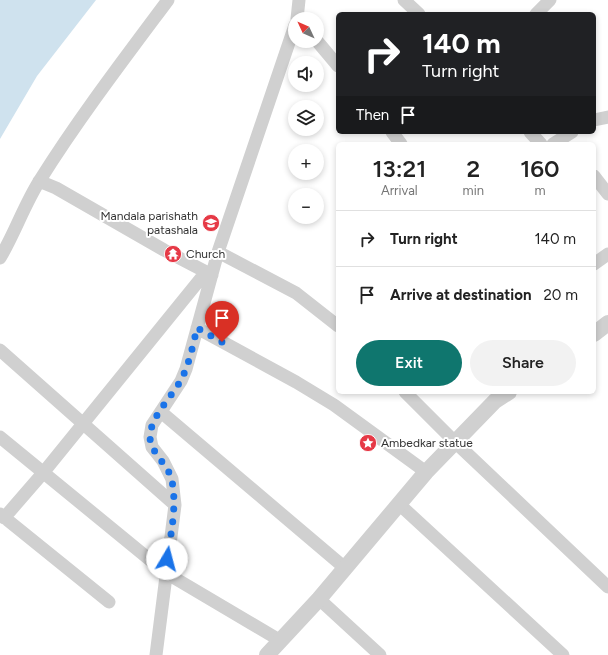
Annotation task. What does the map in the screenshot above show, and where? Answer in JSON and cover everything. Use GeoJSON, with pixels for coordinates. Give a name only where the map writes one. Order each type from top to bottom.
{"type":"FeatureCollection","features":[{"type":"Feature","properties":{"kind":"street"},"geometry":{"type":"LineString","coordinates":[[0,258],[39,181],[99,94],[168,0]]}},
{"type":"Feature","properties":{"kind":"street"},"geometry":{"type":"LineString","coordinates":[[298,12],[300,0]]}},
{"type":"Feature","properties":{"kind":"street"},"geometry":{"type":"LineString","coordinates":[[404,0],[417,12]]}},
{"type":"Feature","properties":{"kind":"street"},"geometry":{"type":"LineString","coordinates":[[538,12],[550,0]]}},
{"type":"Feature","properties":{"kind":"street"},"geometry":{"type":"LineString","coordinates":[[156,655],[175,505],[172,479],[163,461],[152,447],[150,437],[152,425],[186,370],[209,273],[218,252],[288,46]]}},
{"type":"Feature","properties":{"kind":"street"},"geometry":{"type":"LineString","coordinates":[[323,48],[336,64]]}},
{"type":"Feature","properties":{"kind":"street"},"geometry":{"type":"LineString","coordinates":[[596,120],[608,117]]}},
{"type":"Feature","properties":{"kind":"street"},"geometry":{"type":"LineString","coordinates":[[394,134],[400,142]]}},
{"type":"Feature","properties":{"kind":"street"},"geometry":{"type":"LineString","coordinates":[[532,134],[539,142]]}},
{"type":"Feature","properties":{"kind":"street"},"geometry":{"type":"LineString","coordinates":[[596,179],[608,194]]}},
{"type":"Feature","properties":{"kind":"street"},"geometry":{"type":"LineString","coordinates":[[39,181],[56,188],[164,250],[209,273]]}},
{"type":"Feature","properties":{"kind":"street"},"geometry":{"type":"LineString","coordinates":[[218,252],[296,293],[336,324]]}},
{"type":"Feature","properties":{"kind":"street"},"geometry":{"type":"LineString","coordinates":[[596,263],[608,254]]}},
{"type":"Feature","properties":{"kind":"street"},"geometry":{"type":"LineString","coordinates":[[109,602],[2,516],[44,473],[83,423],[209,273]]}},
{"type":"Feature","properties":{"kind":"street"},"geometry":{"type":"LineString","coordinates":[[596,332],[608,323]]}},
{"type":"Feature","properties":{"kind":"street"},"geometry":{"type":"LineString","coordinates":[[197,328],[296,382],[334,405],[426,472]]}},
{"type":"Feature","properties":{"kind":"street"},"geometry":{"type":"LineString","coordinates":[[0,350],[175,505]]}},
{"type":"Feature","properties":{"kind":"street"},"geometry":{"type":"LineString","coordinates":[[407,394],[456,444],[608,587]]}},
{"type":"Feature","properties":{"kind":"street"},"geometry":{"type":"LineString","coordinates":[[267,655],[319,599],[400,505],[426,472],[456,444],[496,397]]}},
{"type":"Feature","properties":{"kind":"street"},"geometry":{"type":"LineString","coordinates":[[161,412],[345,568]]}},
{"type":"Feature","properties":{"kind":"street"},"geometry":{"type":"LineString","coordinates":[[0,437],[166,573],[280,641]]}},
{"type":"Feature","properties":{"kind":"street"},"geometry":{"type":"LineString","coordinates":[[400,505],[563,655]]}},
{"type":"Feature","properties":{"kind":"street"},"geometry":{"type":"LineString","coordinates":[[319,599],[380,655]]}},
{"type":"Feature","properties":{"kind":"water"},"geometry":{"type":"Polygon","coordinates":[[[0,0],[96,0],[37,76],[0,139],[0,0]]]}},
{"type":"Feature","properties":{"kind":"place","name":"Mandala parishath patashala"},"geometry":{"type":"Point","coordinates":[211,223]}},
{"type":"Feature","properties":{"kind":"place","name":"Church"},"geometry":{"type":"Point","coordinates":[173,254]}},
{"type":"Feature","properties":{"kind":"place","name":"Ambedkar statue"},"geometry":{"type":"Point","coordinates":[368,443]}},
{"type":"Feature","properties":{"kind":"route"},"geometry":{"type":"LineString","coordinates":[[167,559],[175,505],[172,479],[163,461],[152,447],[150,437],[152,425],[181,381],[186,370],[197,328],[222,342]]}}]}
